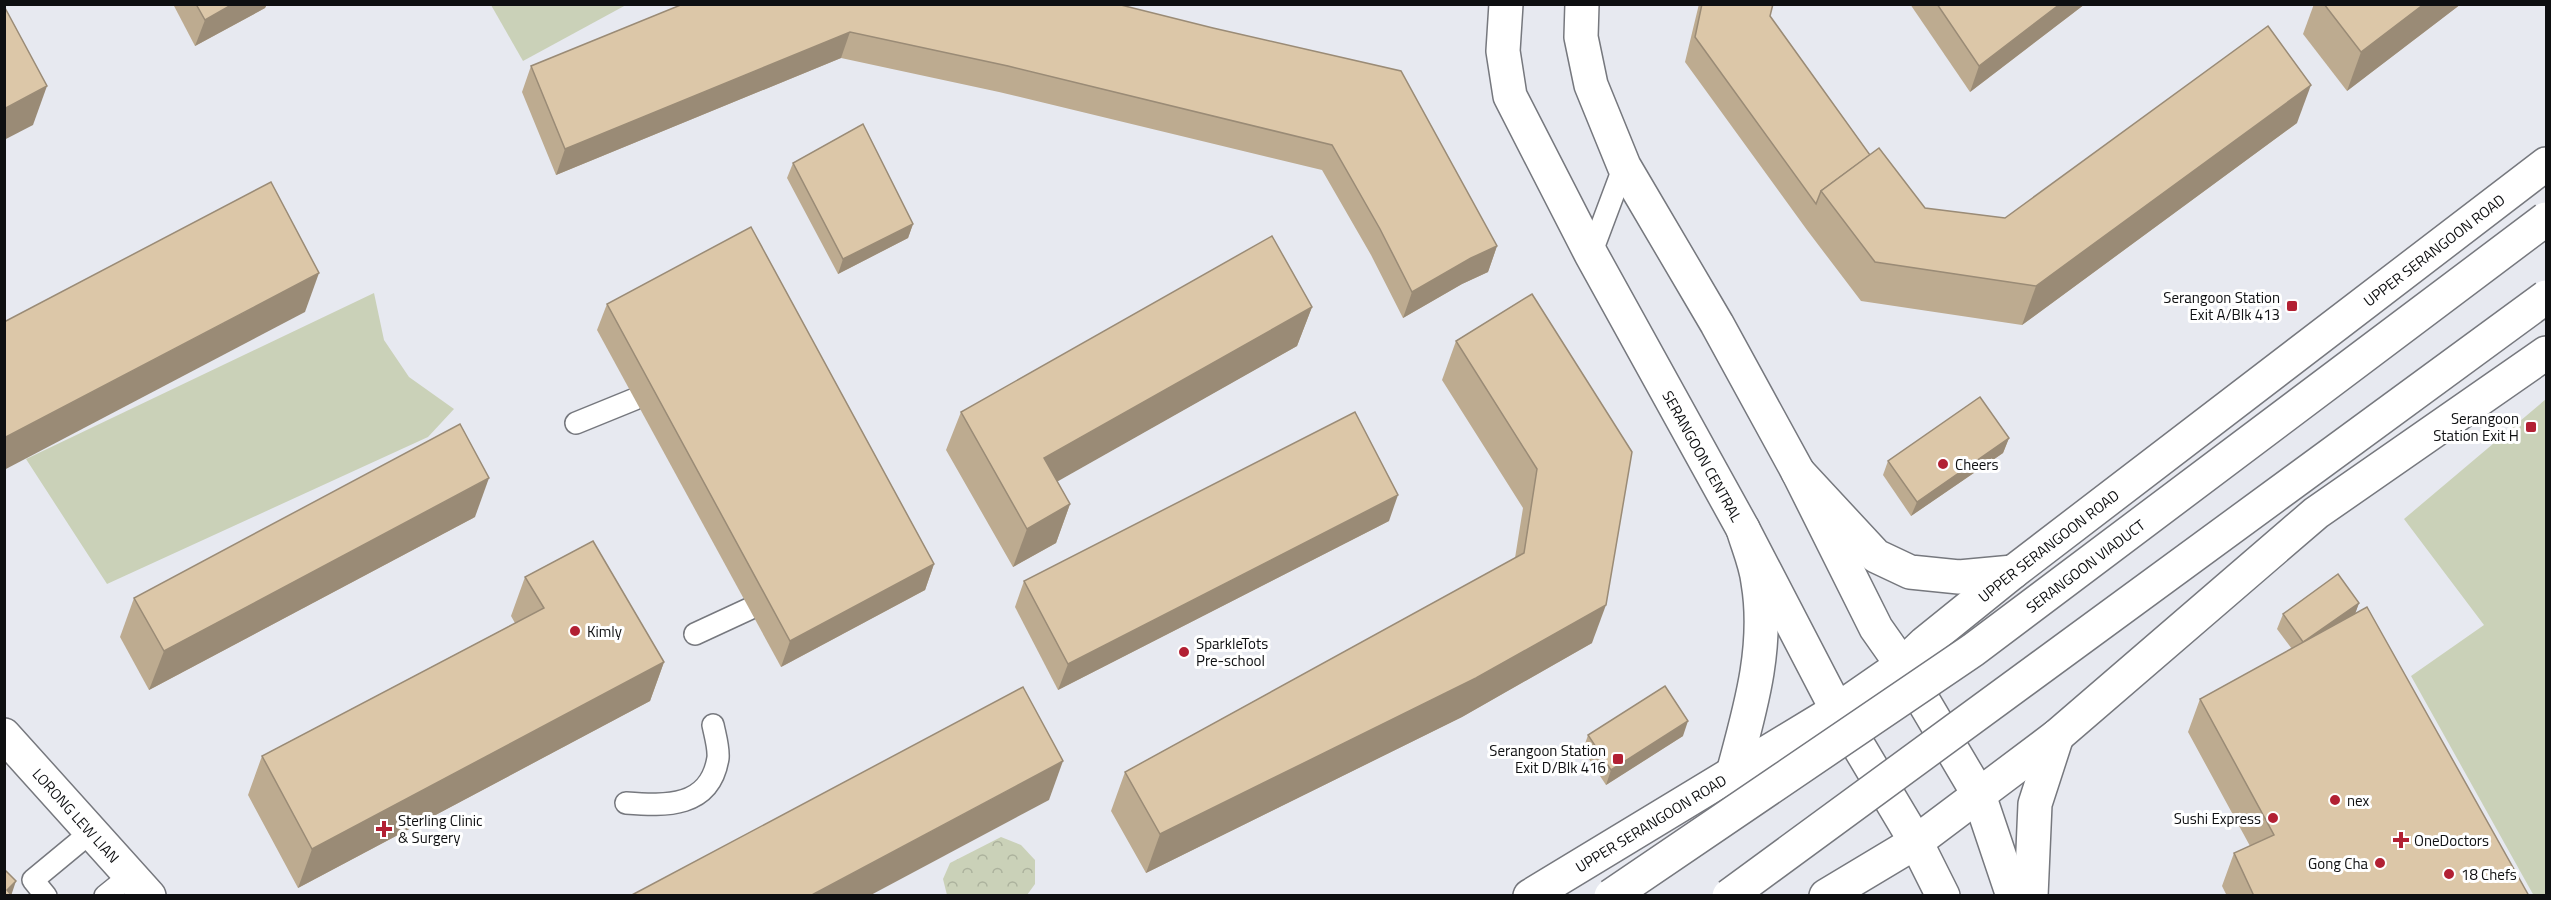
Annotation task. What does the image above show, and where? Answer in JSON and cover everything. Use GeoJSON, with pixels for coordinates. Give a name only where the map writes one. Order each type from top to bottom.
{"type":"FeatureCollection","features":[{"type":"Feature","properties":{"kind":"main road","name":"SERANGOON CENTRAL"},"geometry":{"type":"LineString","coordinates":[[1506,4],[1503,51],[1510,96],[1591,254],[1743,529],[1837,710],[1916,842],[1943,896]]}},
{"type":"Feature","properties":{"kind":"main road"},"geometry":{"type":"LineString","coordinates":[[1582,4],[1581,37],[1591,85],[1624,166],[1717,324],[1798,472],[1876,628],[1902,665],[1979,795],[2013,896]]}},
{"type":"Feature","properties":{"kind":"main road","name":"UPPER SERANGOON ROAD"},"geometry":{"type":"LineString","coordinates":[[1530,896],[1837,710],[1902,665],[1925,643],[2013,572],[2547,164]]}},
{"type":"Feature","properties":{"kind":"main road","name":"SERANGOON VIADUCT"},"geometry":{"type":"LineString","coordinates":[[1611,896],[1973,650],[2547,219]]}},
{"type":"Feature","properties":{"kind":"main road"},"geometry":{"type":"LineString","coordinates":[[1729,896],[2547,297]]}},
{"type":"Feature","properties":{"kind":"main road"},"geometry":{"type":"LineString","coordinates":[[1826,896],[1916,842],[1979,795],[2057,736],[2316,513],[2547,353]]}},
{"type":"Feature","properties":{"kind":"main road"},"geometry":{"type":"LineString","coordinates":[[1798,472],[1876,556],[1910,572],[1959,577],[2013,572]]}},
{"type":"Feature","properties":{"kind":"main road"},"geometry":{"type":"LineString","coordinates":[[1733,772],[1753,698],[1761,649],[1758,582],[1743,529]]}},
{"type":"Feature","properties":{"kind":"main road","name":"LORONG LEW LIAN"},"geometry":{"type":"LineString","coordinates":[[4,735],[140,885]]}},
{"type":"Feature","properties":{"kind":"main road"},"geometry":{"type":"LineString","coordinates":[[2031,896],[2035,804],[2057,736]]}},
{"type":"Feature","properties":{"kind":"lane"},"geometry":{"type":"LineString","coordinates":[[1591,254],[1624,166]]}},
{"type":"Feature","properties":{"kind":"lane"},"geometry":{"type":"LineString","coordinates":[[576,423],[635,399]]}},
{"type":"Feature","properties":{"kind":"lane"},"geometry":{"type":"LineString","coordinates":[[695,634],[749,609]]}},
{"type":"Feature","properties":{"kind":"lane"},"geometry":{"type":"LineString","coordinates":[[626,803],[658,805],[688,801],[711,782],[718,756],[713,725]]}},
{"type":"Feature","properties":{"kind":"lane"},"geometry":{"type":"LineString","coordinates":[[46,896],[33,880],[91,832]]}},
{"type":"Feature","properties":{"kind":"lane"},"geometry":{"type":"LineString","coordinates":[[105,896],[140,885]]}},
{"type":"Feature","properties":{"kind":"green space"},"geometry":{"type":"Polygon","coordinates":[[[491,5],[626,5],[523,61],[491,5]]]}},
{"type":"Feature","properties":{"kind":"green space"},"geometry":{"type":"Polygon","coordinates":[[[374,293],[384,340],[409,377],[454,409],[428,437],[107,584],[26,459],[374,293]]]}},
{"type":"Feature","properties":{"kind":"green space"},"geometry":{"type":"Polygon","coordinates":[[[2546,399],[2546,895],[2534,896],[2411,676],[2484,625],[2404,519],[2546,399]]]}},
{"type":"Feature","properties":{"kind":"green space"},"geometry":{"type":"Polygon","coordinates":[[[1001,837],[1021,845],[1035,860],[1035,884],[1027,895],[947,895],[943,879],[950,863],[1001,837]]]}},
{"type":"Feature","properties":{"kind":"building"},"geometry":{"type":"Polygon","coordinates":[[[196,4],[233,4],[205,20],[196,4]]]}},
{"type":"Feature","properties":{"kind":"building"},"geometry":{"type":"Polygon","coordinates":[[[683,4],[1117,4],[1401,71],[1497,246],[1471,258],[1412,292],[1380,229],[1332,145],[1008,66],[850,32],[565,149],[531,66],[683,4]]]}},
{"type":"Feature","properties":{"kind":"building"},"geometry":{"type":"Polygon","coordinates":[[[1702,4],[1773,4],[1770,16],[1870,155],[1821,191],[1816,204],[1695,37],[1702,4]]]}},
{"type":"Feature","properties":{"kind":"building"},"geometry":{"type":"Polygon","coordinates":[[[1937,4],[2060,4],[1979,66],[1937,4]]]}},
{"type":"Feature","properties":{"kind":"building"},"geometry":{"type":"Polygon","coordinates":[[[2324,4],[2424,4],[2361,52],[2324,4]]]}},
{"type":"Feature","properties":{"kind":"building"},"geometry":{"type":"Polygon","coordinates":[[[4,6],[47,86],[4,109],[4,6]]]}},
{"type":"Feature","properties":{"kind":"building"},"geometry":{"type":"Polygon","coordinates":[[[2268,26],[2311,85],[2036,286],[1875,262],[1821,191],[1879,148],[1925,208],[2005,218],[2268,26]]]}},
{"type":"Feature","properties":{"kind":"building"},"geometry":{"type":"Polygon","coordinates":[[[863,124],[913,224],[843,259],[793,163],[863,124]]]}},
{"type":"Feature","properties":{"kind":"building"},"geometry":{"type":"Polygon","coordinates":[[[271,182],[319,273],[4,438],[4,322],[271,182]]]}},
{"type":"Feature","properties":{"kind":"building"},"geometry":{"type":"Polygon","coordinates":[[[751,227],[934,564],[790,641],[607,304],[751,227]]]}},
{"type":"Feature","properties":{"kind":"building"},"geometry":{"type":"Polygon","coordinates":[[[1272,236],[1312,307],[1044,458],[1070,504],[1027,529],[961,412],[1272,236]]]}},
{"type":"Feature","properties":{"kind":"building"},"geometry":{"type":"Polygon","coordinates":[[[1532,294],[1632,452],[1606,605],[1476,678],[1160,834],[1125,772],[1524,553],[1537,469],[1456,341],[1532,294]]]}},
{"type":"Feature","properties":{"kind":"building","name":"Cheers"},"geometry":{"type":"Polygon","coordinates":[[[1980,397],[2009,438],[1917,502],[1888,461],[1980,397]]]}},
{"type":"Feature","properties":{"kind":"building"},"geometry":{"type":"Polygon","coordinates":[[[1355,412],[1398,495],[1068,664],[1024,581],[1355,412]]]}},
{"type":"Feature","properties":{"kind":"building"},"geometry":{"type":"Polygon","coordinates":[[[460,424],[489,478],[164,651],[134,598],[460,424]]]}},
{"type":"Feature","properties":{"kind":"building"},"geometry":{"type":"Polygon","coordinates":[[[593,541],[664,662],[312,849],[262,756],[544,608],[525,577],[593,541]]]}},
{"type":"Feature","properties":{"kind":"building"},"geometry":{"type":"Polygon","coordinates":[[[2338,574],[2359,603],[2303,642],[2283,614],[2338,574]]]}},
{"type":"Feature","properties":{"kind":"building","name":"nex"},"geometry":{"type":"Polygon","coordinates":[[[2367,607],[2529,896],[2254,896],[2234,853],[2274,835],[2200,699],[2367,607]]]}},
{"type":"Feature","properties":{"kind":"building"},"geometry":{"type":"Polygon","coordinates":[[[1665,686],[1688,721],[1611,770],[1588,735],[1665,686]]]}},
{"type":"Feature","properties":{"kind":"building"},"geometry":{"type":"Polygon","coordinates":[[[1023,687],[1063,761],[810,896],[630,896],[1023,687]]]}},
{"type":"Feature","properties":{"kind":"building"},"geometry":{"type":"Polygon","coordinates":[[[4,869],[16,881],[7,890],[12,896],[4,896],[4,869]]]}},
{"type":"Feature","properties":{"kind":"place","name":"Serangoon Station Exit A/Blk 413"},"geometry":{"type":"Point","coordinates":[2292,306]}},
{"type":"Feature","properties":{"kind":"place","name":"Serangoon Station Exit H"},"geometry":{"type":"Point","coordinates":[2531,427]}},
{"type":"Feature","properties":{"kind":"place","name":"Cheers"},"geometry":{"type":"Point","coordinates":[1943,464]}},
{"type":"Feature","properties":{"kind":"place","name":"Kimly"},"geometry":{"type":"Point","coordinates":[575,631]}},
{"type":"Feature","properties":{"kind":"place","name":"SparkleTots Pre-school"},"geometry":{"type":"Point","coordinates":[1184,652]}},
{"type":"Feature","properties":{"kind":"place","name":"Serangoon Station Exit D/Blk 416"},"geometry":{"type":"Point","coordinates":[1618,759]}},
{"type":"Feature","properties":{"kind":"place","name":"nex"},"geometry":{"type":"Point","coordinates":[2335,800]}},
{"type":"Feature","properties":{"kind":"place","name":"Sushi Express"},"geometry":{"type":"Point","coordinates":[2273,818]}},
{"type":"Feature","properties":{"kind":"place","name":"Sterling Clinic & Surgery"},"geometry":{"type":"Point","coordinates":[384,829]}},
{"type":"Feature","properties":{"kind":"place","name":"OneDoctors"},"geometry":{"type":"Point","coordinates":[2401,840]}},
{"type":"Feature","properties":{"kind":"place","name":"Gong Cha"},"geometry":{"type":"Point","coordinates":[2380,863]}},
{"type":"Feature","properties":{"kind":"place","name":"18 Chefs"},"geometry":{"type":"Point","coordinates":[2449,874]}}]}
